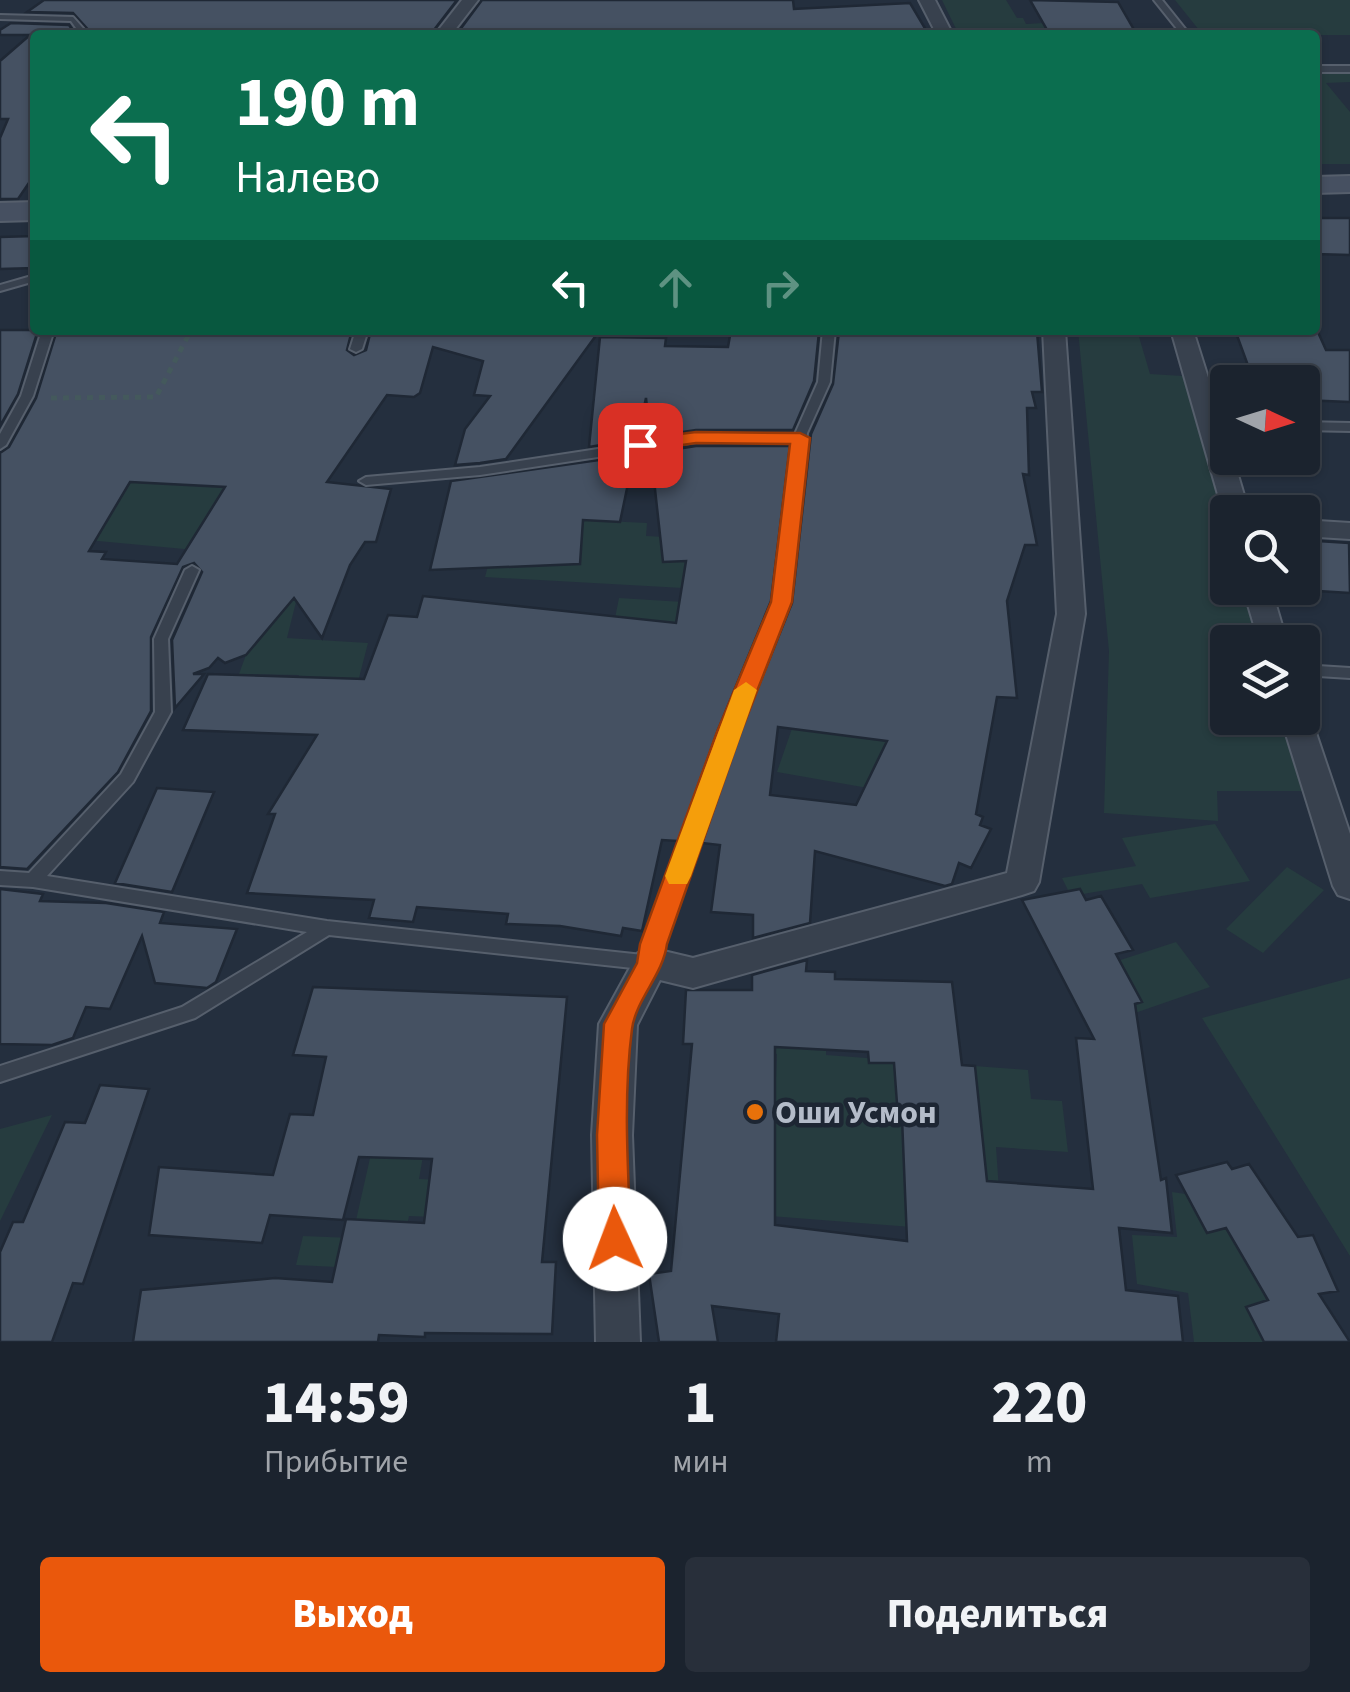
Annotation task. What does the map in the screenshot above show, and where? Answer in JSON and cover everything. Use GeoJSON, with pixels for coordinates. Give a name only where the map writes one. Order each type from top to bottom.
{"type":"FeatureCollection","features":[{"type":"Feature","properties":{"kind":"street"},"geometry":{"type":"LineString","coordinates":[[445,30],[470,0]]}},
{"type":"Feature","properties":{"kind":"street"},"geometry":{"type":"LineString","coordinates":[[927,0],[942,30]]}},
{"type":"Feature","properties":{"kind":"street"},"geometry":{"type":"LineString","coordinates":[[1320,185],[1350,184]]}},
{"type":"Feature","properties":{"kind":"street"},"geometry":{"type":"LineString","coordinates":[[0,194],[30,194]]}},
{"type":"Feature","properties":{"kind":"street"},"geometry":{"type":"LineString","coordinates":[[0,212],[30,212]]}},
{"type":"Feature","properties":{"kind":"street"},"geometry":{"type":"LineString","coordinates":[[0,230],[30,229]]}},
{"type":"Feature","properties":{"kind":"street"},"geometry":{"type":"LineString","coordinates":[[618,1342],[612,1135],[618,1024],[651,963],[694,973],[1022,882],[1071,614],[1054,335]]}},
{"type":"Feature","properties":{"kind":"street"},"geometry":{"type":"LineString","coordinates":[[1184,335],[1210,403]]}},
{"type":"Feature","properties":{"kind":"street"},"geometry":{"type":"LineString","coordinates":[[1320,529],[1350,531]]}},
{"type":"Feature","properties":{"kind":"street"},"geometry":{"type":"LineString","coordinates":[[1301,735],[1350,886]]}},
{"type":"Feature","properties":{"kind":"lane"},"geometry":{"type":"LineString","coordinates":[[1158,0],[1182,30]]}},
{"type":"Feature","properties":{"kind":"lane"},"geometry":{"type":"LineString","coordinates":[[0,17],[73,19],[81,30]]}},
{"type":"Feature","properties":{"kind":"lane"},"geometry":{"type":"LineString","coordinates":[[1320,69],[1350,69]]}},
{"type":"Feature","properties":{"kind":"lane"},"geometry":{"type":"LineString","coordinates":[[0,288],[30,279]]}},
{"type":"Feature","properties":{"kind":"lane"},"geometry":{"type":"LineString","coordinates":[[0,445],[27,396],[46,335]]}},
{"type":"Feature","properties":{"kind":"lane"},"geometry":{"type":"LineString","coordinates":[[356,348],[360,335]]}},
{"type":"Feature","properties":{"kind":"lane"},"geometry":{"type":"LineString","coordinates":[[0,878],[34,880],[327,928],[651,963],[654,944],[729,732],[782,602],[800,438],[824,382],[829,335]]}},
{"type":"Feature","properties":{"kind":"lane"},"geometry":{"type":"LineString","coordinates":[[1320,426],[1350,427]]}},
{"type":"Feature","properties":{"kind":"lane"},"geometry":{"type":"LineString","coordinates":[[366,481],[480,471],[696,438],[800,438]]}},
{"type":"Feature","properties":{"kind":"lane"},"geometry":{"type":"LineString","coordinates":[[34,880],[127,778],[163,712],[161,639],[192,570]]}},
{"type":"Feature","properties":{"kind":"lane"},"geometry":{"type":"LineString","coordinates":[[1320,671],[1350,673]]}},
{"type":"Feature","properties":{"kind":"lane"},"geometry":{"type":"LineString","coordinates":[[0,1074],[188,1013],[327,928]]}},
{"type":"Feature","properties":{"kind":"path"},"geometry":{"type":"LineString","coordinates":[[48,398],[156,397],[187,335]]}},
{"type":"Feature","properties":{"kind":"green space"},"geometry":{"type":"Polygon","coordinates":[[[942,0],[1006,0],[1017,18],[1023,18],[1026,24],[1043,23],[1046,30],[957,30],[942,0]]]}},
{"type":"Feature","properties":{"kind":"green space"},"geometry":{"type":"Polygon","coordinates":[[[1175,0],[1350,0],[1350,35],[1320,35],[1320,30],[1199,30],[1175,0]]]}},
{"type":"Feature","properties":{"kind":"green space"},"geometry":{"type":"Polygon","coordinates":[[[1350,71],[1350,82],[1326,83],[1350,112],[1350,164],[1320,164],[1320,72],[1350,71]]]}},
{"type":"Feature","properties":{"kind":"green space"},"geometry":{"type":"Polygon","coordinates":[[[1078,335],[1138,335],[1150,374],[1183,376],[1210,451],[1210,475],[1219,475],[1226,495],[1210,495],[1210,605],[1264,605],[1269,625],[1210,625],[1210,735],[1298,735],[1313,791],[1217,791],[1218,821],[1104,813],[1109,651],[1078,335]]]}},
{"type":"Feature","properties":{"kind":"green space"},"geometry":{"type":"Polygon","coordinates":[[[153,404],[237,487],[195,550],[66,538],[153,404]]]}},
{"type":"Feature","properties":{"kind":"green space"},"geometry":{"type":"Polygon","coordinates":[[[502,516],[647,523],[646,536],[724,540],[719,590],[485,577],[502,516]]]}},
{"type":"Feature","properties":{"kind":"green space"},"geometry":{"type":"Polygon","coordinates":[[[298,594],[287,638],[368,643],[353,701],[291,698],[299,675],[239,674],[251,641],[298,594]]]}},
{"type":"Feature","properties":{"kind":"green space"},"geometry":{"type":"Polygon","coordinates":[[[619,598],[683,602],[677,638],[604,674],[619,598]]]}},
{"type":"Feature","properties":{"kind":"green space"},"geometry":{"type":"Polygon","coordinates":[[[807,685],[912,701],[885,791],[777,772],[807,685]]]}},
{"type":"Feature","properties":{"kind":"green space"},"geometry":{"type":"Polygon","coordinates":[[[1215,824],[1250,881],[1150,898],[1142,884],[1071,896],[1062,878],[1136,866],[1122,838],[1215,824]]]}},
{"type":"Feature","properties":{"kind":"green space"},"geometry":{"type":"Polygon","coordinates":[[[1287,867],[1324,890],[1263,953],[1226,929],[1287,867]]]}},
{"type":"Feature","properties":{"kind":"green space"},"geometry":{"type":"Polygon","coordinates":[[[1176,942],[1210,987],[1135,1013],[1102,966],[1176,942]]]}},
{"type":"Feature","properties":{"kind":"green space"},"geometry":{"type":"Polygon","coordinates":[[[1350,978],[1350,1256],[1202,1018],[1350,978]]]}},
{"type":"Feature","properties":{"kind":"green space"},"geometry":{"type":"Polygon","coordinates":[[[828,986],[826,1055],[1028,1070],[1031,1099],[1062,1101],[1068,1152],[996,1147],[1002,1234],[770,1216],[777,1054],[701,1047],[828,986]]]}},
{"type":"Feature","properties":{"kind":"green space"},"geometry":{"type":"Polygon","coordinates":[[[52,1115],[0,1221],[0,1129],[52,1115]]]}},
{"type":"Feature","properties":{"kind":"green space"},"geometry":{"type":"Polygon","coordinates":[[[375,1136],[426,1139],[419,1179],[487,1182],[482,1219],[409,1216],[398,1270],[296,1265],[303,1236],[352,1238],[375,1136]]]}},
{"type":"Feature","properties":{"kind":"green space"},"geometry":{"type":"Polygon","coordinates":[[[1172,1192],[1206,1197],[1244,1253],[1286,1342],[1194,1342],[1188,1293],[1137,1284],[1132,1235],[1177,1237],[1172,1192]]]}},
{"type":"Feature","properties":{"kind":"building"},"geometry":{"type":"Polygon","coordinates":[[[44,0],[457,0],[434,30],[88,30],[73,13],[27,12],[44,0]]]}},
{"type":"Feature","properties":{"kind":"building"},"geometry":{"type":"Polygon","coordinates":[[[482,0],[793,0],[794,9],[910,3],[926,30],[460,30],[482,0]]]}},
{"type":"Feature","properties":{"kind":"building"},"geometry":{"type":"Polygon","coordinates":[[[1030,0],[1118,2],[1134,30],[1047,30],[1030,0]]]}},
{"type":"Feature","properties":{"kind":"building"},"geometry":{"type":"Polygon","coordinates":[[[11,23],[69,25],[72,30],[0,35],[0,30],[11,23]]]}},
{"type":"Feature","properties":{"kind":"building"},"geometry":{"type":"Polygon","coordinates":[[[30,35],[30,181],[18,199],[0,199],[0,138],[8,119],[0,119],[0,61],[30,35]]]}},
{"type":"Feature","properties":{"kind":"building"},"geometry":{"type":"Polygon","coordinates":[[[1320,218],[1350,218],[1350,255],[1320,254],[1320,218]]]}},
{"type":"Feature","properties":{"kind":"building"},"geometry":{"type":"Polygon","coordinates":[[[30,236],[30,268],[0,269],[0,237],[30,236]]]}},
{"type":"Feature","properties":{"kind":"building"},"geometry":{"type":"Polygon","coordinates":[[[0,330],[30,330],[30,335],[36,335],[18,394],[0,426],[0,330]]]}},
{"type":"Feature","properties":{"kind":"building"},"geometry":{"type":"Polygon","coordinates":[[[55,335],[351,335],[347,350],[354,355],[366,350],[370,335],[596,335],[506,459],[455,465],[465,429],[490,396],[474,395],[483,361],[433,347],[420,393],[414,397],[387,395],[327,482],[391,489],[376,542],[365,542],[350,565],[322,638],[294,598],[246,655],[225,663],[218,658],[209,668],[193,674],[204,674],[175,708],[172,640],[202,572],[194,563],[183,567],[151,637],[151,711],[118,772],[27,869],[0,867],[0,453],[9,447],[36,398],[55,335]],[[130,482],[89,551],[106,552],[102,559],[177,564],[225,487],[130,482]]]}},
{"type":"Feature","properties":{"kind":"building"},"geometry":{"type":"Polygon","coordinates":[[[730,335],[819,335],[814,381],[793,430],[696,430],[650,437],[646,398],[637,439],[589,447],[600,337],[666,338],[665,346],[728,347],[730,335]]]}},
{"type":"Feature","properties":{"kind":"building"},"geometry":{"type":"Polygon","coordinates":[[[839,335],[1037,335],[1042,392],[1032,392],[1036,408],[1027,408],[1029,475],[1023,474],[1037,545],[1025,545],[1007,601],[1017,698],[997,697],[976,814],[983,817],[980,825],[991,829],[971,868],[959,863],[952,884],[945,886],[815,851],[810,923],[753,938],[753,915],[711,912],[720,845],[702,843],[740,732],[792,603],[811,434],[833,384],[839,335]],[[778,727],[770,795],[856,805],[887,741],[778,727]]]}},
{"type":"Feature","properties":{"kind":"building"},"geometry":{"type":"Polygon","coordinates":[[[1237,335],[1319,335],[1326,350],[1350,350],[1350,402],[1320,401],[1320,365],[1248,365],[1237,335]]]}},
{"type":"Feature","properties":{"kind":"building"},"geometry":{"type":"Polygon","coordinates":[[[696,446],[790,446],[771,601],[678,841],[662,840],[642,931],[623,928],[621,936],[560,926],[506,924],[508,914],[417,907],[413,922],[369,918],[374,900],[247,893],[275,814],[268,814],[317,735],[183,730],[208,674],[364,679],[388,615],[417,617],[423,596],[676,623],[686,561],[663,562],[651,453],[696,446]]]}},
{"type":"Feature","properties":{"kind":"building"},"geometry":{"type":"Polygon","coordinates":[[[634,455],[620,522],[583,520],[580,564],[430,570],[451,481],[634,455]]]}},
{"type":"Feature","properties":{"kind":"building"},"geometry":{"type":"Polygon","coordinates":[[[1320,541],[1349,543],[1350,593],[1320,591],[1320,541]]]}},
{"type":"Feature","properties":{"kind":"building"},"geometry":{"type":"Polygon","coordinates":[[[157,788],[214,792],[172,892],[115,883],[157,788]]]}},
{"type":"Feature","properties":{"kind":"building"},"geometry":{"type":"Polygon","coordinates":[[[0,889],[43,894],[40,901],[106,903],[164,912],[160,923],[237,929],[216,982],[207,988],[155,983],[142,936],[110,1009],[86,1007],[73,1038],[52,1045],[0,1044],[0,889]]]}},
{"type":"Feature","properties":{"kind":"building"},"geometry":{"type":"Polygon","coordinates":[[[1080,889],[1086,900],[1101,896],[1133,950],[1116,954],[1142,1002],[1135,1004],[1172,1233],[1119,1228],[1126,1290],[1178,1296],[1183,1342],[776,1342],[779,1314],[712,1306],[718,1342],[659,1342],[649,1274],[671,1271],[692,1044],[683,1044],[686,990],[752,990],[752,975],[807,960],[806,971],[835,972],[835,979],[952,982],[962,1065],[975,1066],[987,1181],[1093,1189],[1076,1038],[1094,1039],[1022,900],[1080,889]],[[775,1047],[775,1225],[907,1241],[902,1118],[898,1117],[894,1063],[869,1063],[868,1052],[775,1047]]]}},
{"type":"Feature","properties":{"kind":"building"},"geometry":{"type":"Polygon","coordinates":[[[313,987],[567,997],[542,1262],[556,1262],[552,1334],[379,1335],[378,1342],[133,1342],[141,1290],[275,1278],[332,1282],[346,1219],[424,1223],[432,1159],[359,1157],[343,1220],[270,1215],[262,1243],[149,1235],[159,1167],[273,1175],[290,1114],[313,1115],[326,1057],[293,1055],[313,987]]]}},
{"type":"Feature","properties":{"kind":"building"},"geometry":{"type":"Polygon","coordinates":[[[100,1085],[149,1089],[83,1284],[73,1283],[52,1342],[0,1342],[0,1252],[13,1222],[23,1222],[65,1122],[85,1123],[100,1085]]]}},
{"type":"Feature","properties":{"kind":"building"},"geometry":{"type":"Polygon","coordinates":[[[1227,1162],[1232,1169],[1249,1164],[1298,1237],[1313,1235],[1338,1291],[1319,1294],[1350,1342],[1264,1342],[1246,1307],[1268,1300],[1226,1228],[1207,1233],[1176,1175],[1227,1162]]]}},
{"type":"Feature","properties":{"kind":"slow traffic"},"geometry":{"type":"LineString","coordinates":[[678,876],[746,690]]}},
{"type":"Feature","properties":{"kind":"place","name":"Оши Усмон"},"geometry":{"type":"Point","coordinates":[755,1112]}},
{"type":"Feature","properties":{"kind":"route"},"geometry":{"type":"LineString","coordinates":[[615,1239],[612,1135],[618,1024],[651,963],[654,944],[729,732],[782,602],[800,438],[696,438],[640,445]]}}]}
